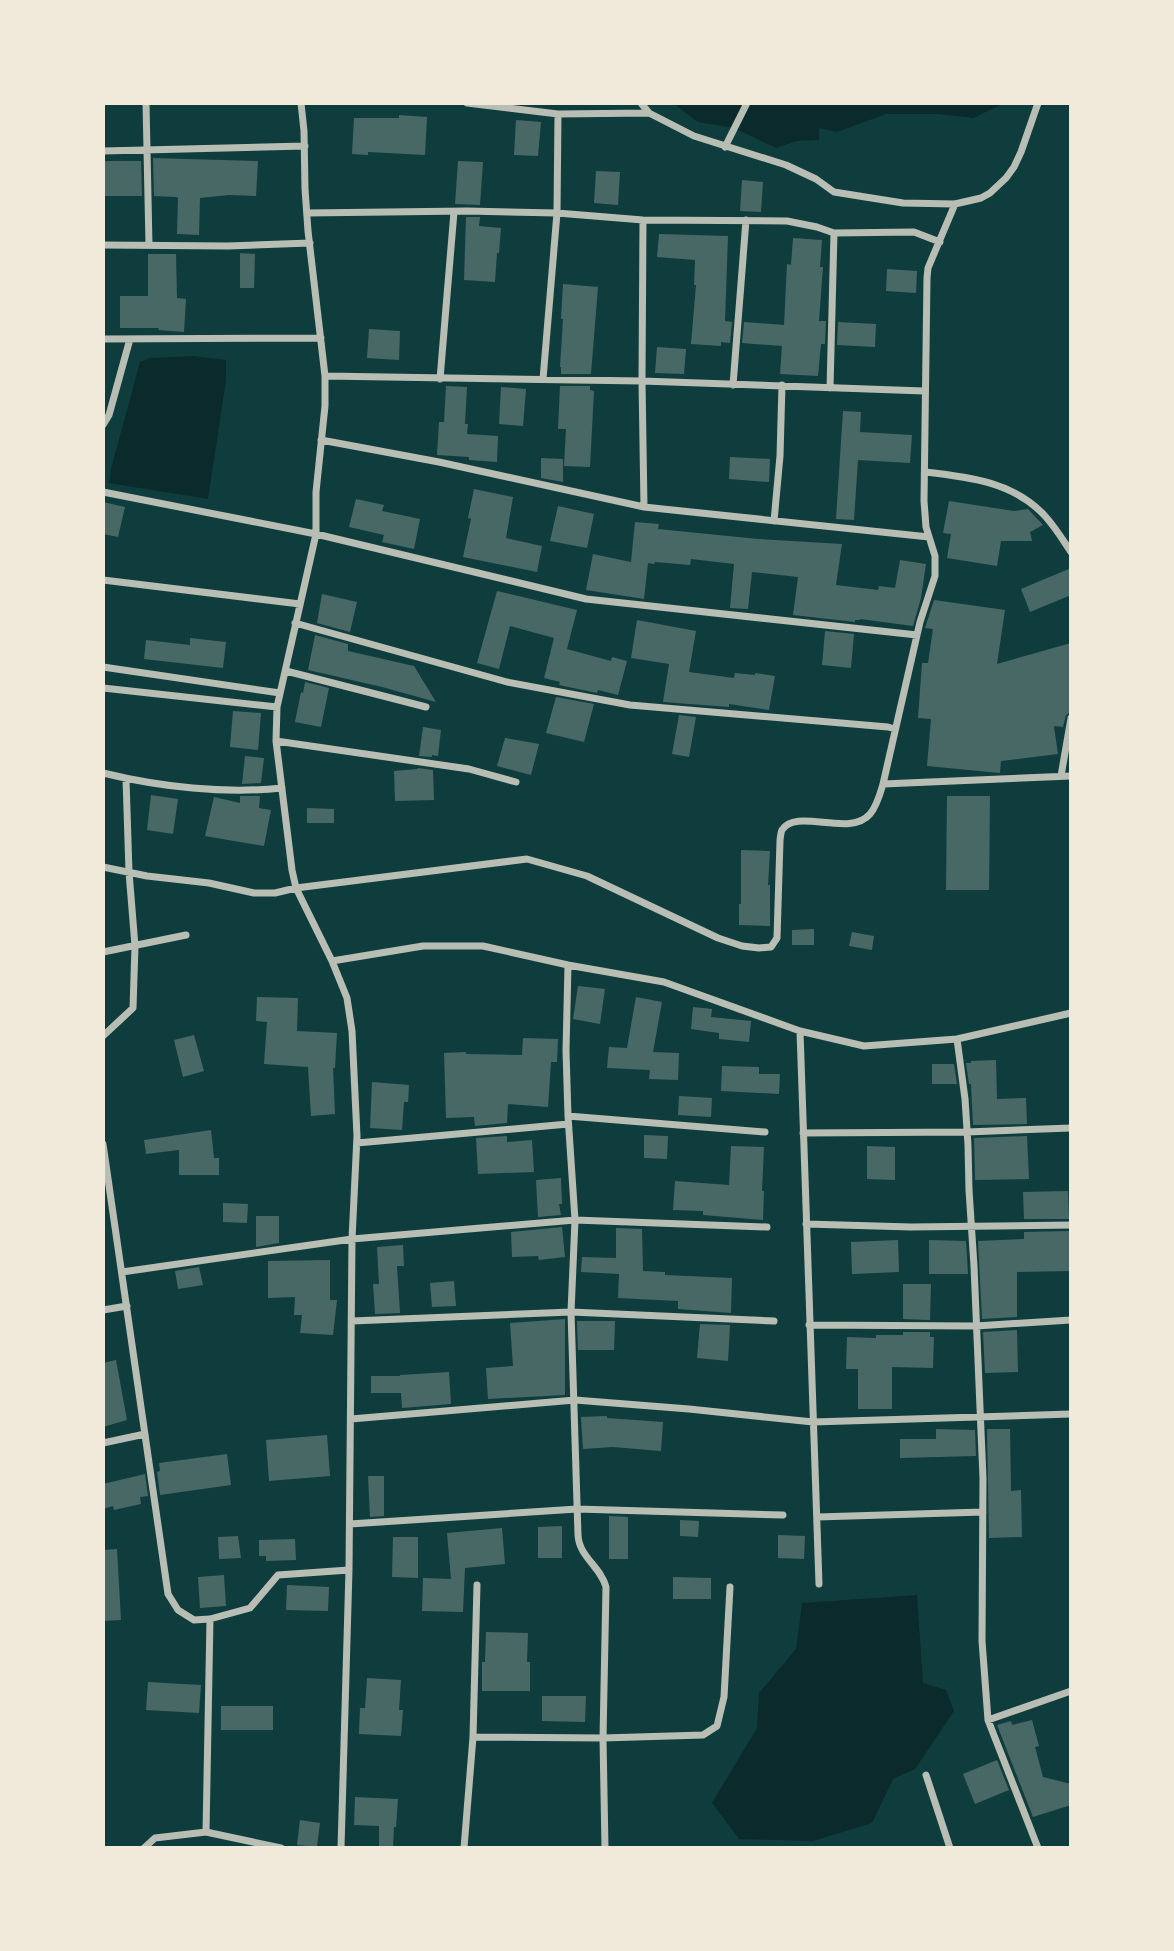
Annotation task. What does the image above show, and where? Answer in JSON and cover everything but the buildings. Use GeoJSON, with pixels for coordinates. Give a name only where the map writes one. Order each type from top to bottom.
{"type":"FeatureCollection","features":[{"type":"Feature","properties":{"kind":"street"},"geometry":{"type":"LineString","coordinates":[[146,103],[149,245]]}},
{"type":"Feature","properties":{"kind":"street"},"geometry":{"type":"LineString","coordinates":[[301,103],[307,213],[325,376],[325,406],[316,492],[316,534],[277,707],[276,741],[296,888],[347,998],[352,1031],[357,1143],[352,1239],[350,1524],[341,1848]]}},
{"type":"Feature","properties":{"kind":"street"},"geometry":{"type":"LineString","coordinates":[[467,103],[558,114],[649,113]]}},
{"type":"Feature","properties":{"kind":"street"},"geometry":{"type":"LineString","coordinates":[[641,103],[649,113],[694,136],[786,165],[816,179],[834,192],[903,203],[955,204],[981,198],[1006,178],[1021,152],[1038,103]]}},
{"type":"Feature","properties":{"kind":"street"},"geometry":{"type":"LineString","coordinates":[[725,147],[747,103]]}},
{"type":"Feature","properties":{"kind":"street"},"geometry":{"type":"LineString","coordinates":[[543,379],[557,213],[558,114]]}},
{"type":"Feature","properties":{"kind":"street"},"geometry":{"type":"LineString","coordinates":[[103,151],[304,146]]}},
{"type":"Feature","properties":{"kind":"street"},"geometry":{"type":"LineString","coordinates":[[103,867],[147,876],[209,883],[254,893],[275,893],[296,888],[527,859],[587,876],[718,938],[742,946],[771,947],[777,938],[782,831],[790,824],[802,821],[858,823],[869,816],[877,803],[917,635],[935,576],[935,555],[926,527],[924,501],[926,278],[955,204]]}},
{"type":"Feature","properties":{"kind":"street"},"geometry":{"type":"LineString","coordinates":[[307,213],[467,211],[557,213],[643,220],[787,221],[834,233],[914,232],[940,242]]}},
{"type":"Feature","properties":{"kind":"street"},"geometry":{"type":"LineString","coordinates":[[440,379],[454,212]]}},
{"type":"Feature","properties":{"kind":"street"},"geometry":{"type":"LineString","coordinates":[[643,220],[644,507]]}},
{"type":"Feature","properties":{"kind":"street"},"geometry":{"type":"LineString","coordinates":[[733,384],[747,220]]}},
{"type":"Feature","properties":{"kind":"street"},"geometry":{"type":"LineString","coordinates":[[830,388],[834,233]]}},
{"type":"Feature","properties":{"kind":"street"},"geometry":{"type":"LineString","coordinates":[[103,244],[228,246],[310,243]]}},
{"type":"Feature","properties":{"kind":"street"},"geometry":{"type":"LineString","coordinates":[[103,339],[321,338]]}},
{"type":"Feature","properties":{"kind":"street"},"geometry":{"type":"LineString","coordinates":[[103,425],[109,415],[130,339]]}},
{"type":"Feature","properties":{"kind":"street"},"geometry":{"type":"LineString","coordinates":[[325,376],[642,381],[924,391]]}},
{"type":"Feature","properties":{"kind":"street"},"geometry":{"type":"LineString","coordinates":[[774,521],[780,456],[782,385]]}},
{"type":"Feature","properties":{"kind":"street"},"geometry":{"type":"LineString","coordinates":[[321,440],[439,462],[644,507],[929,537]]}},
{"type":"Feature","properties":{"kind":"street"},"geometry":{"type":"LineString","coordinates":[[925,472],[971,477],[1003,487],[1025,498],[1045,516],[1071,552]]}},
{"type":"Feature","properties":{"kind":"street"},"geometry":{"type":"LineString","coordinates":[[103,492],[316,534],[586,599],[917,635]]}},
{"type":"Feature","properties":{"kind":"street"},"geometry":{"type":"LineString","coordinates":[[103,580],[300,604]]}},
{"type":"Feature","properties":{"kind":"street"},"geometry":{"type":"LineString","coordinates":[[295,623],[507,682],[630,705],[895,729]]}},
{"type":"Feature","properties":{"kind":"street"},"geometry":{"type":"LineString","coordinates":[[103,667],[280,693]]}},
{"type":"Feature","properties":{"kind":"street"},"geometry":{"type":"LineString","coordinates":[[286,670],[426,707]]}},
{"type":"Feature","properties":{"kind":"street"},"geometry":{"type":"LineString","coordinates":[[103,688],[277,707]]}},
{"type":"Feature","properties":{"kind":"street"},"geometry":{"type":"LineString","coordinates":[[1062,776],[1071,718]]}},
{"type":"Feature","properties":{"kind":"street"},"geometry":{"type":"LineString","coordinates":[[276,741],[469,769],[516,782]]}},
{"type":"Feature","properties":{"kind":"street"},"geometry":{"type":"LineString","coordinates":[[103,773],[172,786],[258,791],[282,788]]}},
{"type":"Feature","properties":{"kind":"street"},"geometry":{"type":"LineString","coordinates":[[883,784],[1071,776]]}},
{"type":"Feature","properties":{"kind":"street"},"geometry":{"type":"LineString","coordinates":[[103,1036],[133,1008],[135,946],[126,779]]}},
{"type":"Feature","properties":{"kind":"street"},"geometry":{"type":"LineString","coordinates":[[103,952],[186,935]]}},
{"type":"Feature","properties":{"kind":"street"},"geometry":{"type":"LineString","coordinates":[[332,961],[423,946],[483,946],[664,982],[800,1031],[864,1046],[957,1040],[1071,1013]]}},
{"type":"Feature","properties":{"kind":"street"},"geometry":{"type":"LineString","coordinates":[[568,965],[566,1051],[575,1220],[571,1312],[578,1544],[603,1578],[606,1587],[604,1848]]}},
{"type":"Feature","properties":{"kind":"street"},"geometry":{"type":"LineString","coordinates":[[800,1031],[819,1584]]}},
{"type":"Feature","properties":{"kind":"street"},"geometry":{"type":"LineString","coordinates":[[957,1040],[965,1099],[972,1227],[983,1512],[982,1641],[988,1720],[1038,1848]]}},
{"type":"Feature","properties":{"kind":"street"},"geometry":{"type":"LineString","coordinates":[[357,1143],[568,1120],[765,1132]]}},
{"type":"Feature","properties":{"kind":"street"},"geometry":{"type":"LineString","coordinates":[[803,1133],[1071,1128]]}},
{"type":"Feature","properties":{"kind":"street"},"geometry":{"type":"LineString","coordinates":[[103,1144],[168,1594],[178,1610],[194,1619],[210,1619],[250,1608],[278,1575],[349,1570]]}},
{"type":"Feature","properties":{"kind":"street"},"geometry":{"type":"LineString","coordinates":[[122,1272],[352,1239],[575,1220],[767,1227]]}},
{"type":"Feature","properties":{"kind":"street"},"geometry":{"type":"LineString","coordinates":[[806,1224],[911,1227],[1071,1225]]}},
{"type":"Feature","properties":{"kind":"street"},"geometry":{"type":"LineString","coordinates":[[103,1310],[127,1306]]}},
{"type":"Feature","properties":{"kind":"street"},"geometry":{"type":"LineString","coordinates":[[352,1321],[571,1312],[774,1321]]}},
{"type":"Feature","properties":{"kind":"street"},"geometry":{"type":"LineString","coordinates":[[809,1325],[976,1326],[1071,1320]]}},
{"type":"Feature","properties":{"kind":"street"},"geometry":{"type":"LineString","coordinates":[[351,1419],[575,1400],[813,1422],[1071,1414]]}},
{"type":"Feature","properties":{"kind":"street"},"geometry":{"type":"LineString","coordinates":[[103,1443],[145,1434]]}},
{"type":"Feature","properties":{"kind":"street"},"geometry":{"type":"LineString","coordinates":[[350,1524],[577,1509],[783,1515]]}},
{"type":"Feature","properties":{"kind":"street"},"geometry":{"type":"LineString","coordinates":[[817,1517],[983,1512]]}},
{"type":"Feature","properties":{"kind":"street"},"geometry":{"type":"LineString","coordinates":[[464,1848],[473,1737],[477,1585]]}},
{"type":"Feature","properties":{"kind":"street"},"geometry":{"type":"LineString","coordinates":[[473,1737],[603,1738],[703,1735],[717,1726],[724,1697],[730,1587]]}},
{"type":"Feature","properties":{"kind":"street"},"geometry":{"type":"LineString","coordinates":[[206,1832],[210,1619]]}},
{"type":"Feature","properties":{"kind":"street"},"geometry":{"type":"LineString","coordinates":[[988,1720],[1071,1691]]}},
{"type":"Feature","properties":{"kind":"street"},"geometry":{"type":"LineString","coordinates":[[926,1775],[950,1848]]}},
{"type":"Feature","properties":{"kind":"street"},"geometry":{"type":"LineString","coordinates":[[144,1848],[155,1838],[206,1832],[281,1848]]}},
{"type":"Feature","properties":{"kind":"water"},"geometry":{"type":"Polygon","coordinates":[[[673,103],[1005,103],[973,118],[938,114],[886,114],[837,132],[819,128],[819,140],[797,141],[776,148],[734,128],[698,122],[673,103]]]}},
{"type":"Feature","properties":{"kind":"water"},"geometry":{"type":"Polygon","coordinates":[[[193,356],[226,360],[226,380],[208,499],[109,483],[140,362],[150,358],[193,356]]]}},
{"type":"Feature","properties":{"kind":"water"},"geometry":{"type":"Polygon","coordinates":[[[917,1595],[923,1683],[946,1690],[954,1711],[915,1769],[893,1779],[872,1823],[813,1841],[739,1839],[712,1803],[757,1728],[759,1693],[796,1649],[802,1603],[917,1595]]]}}]}
